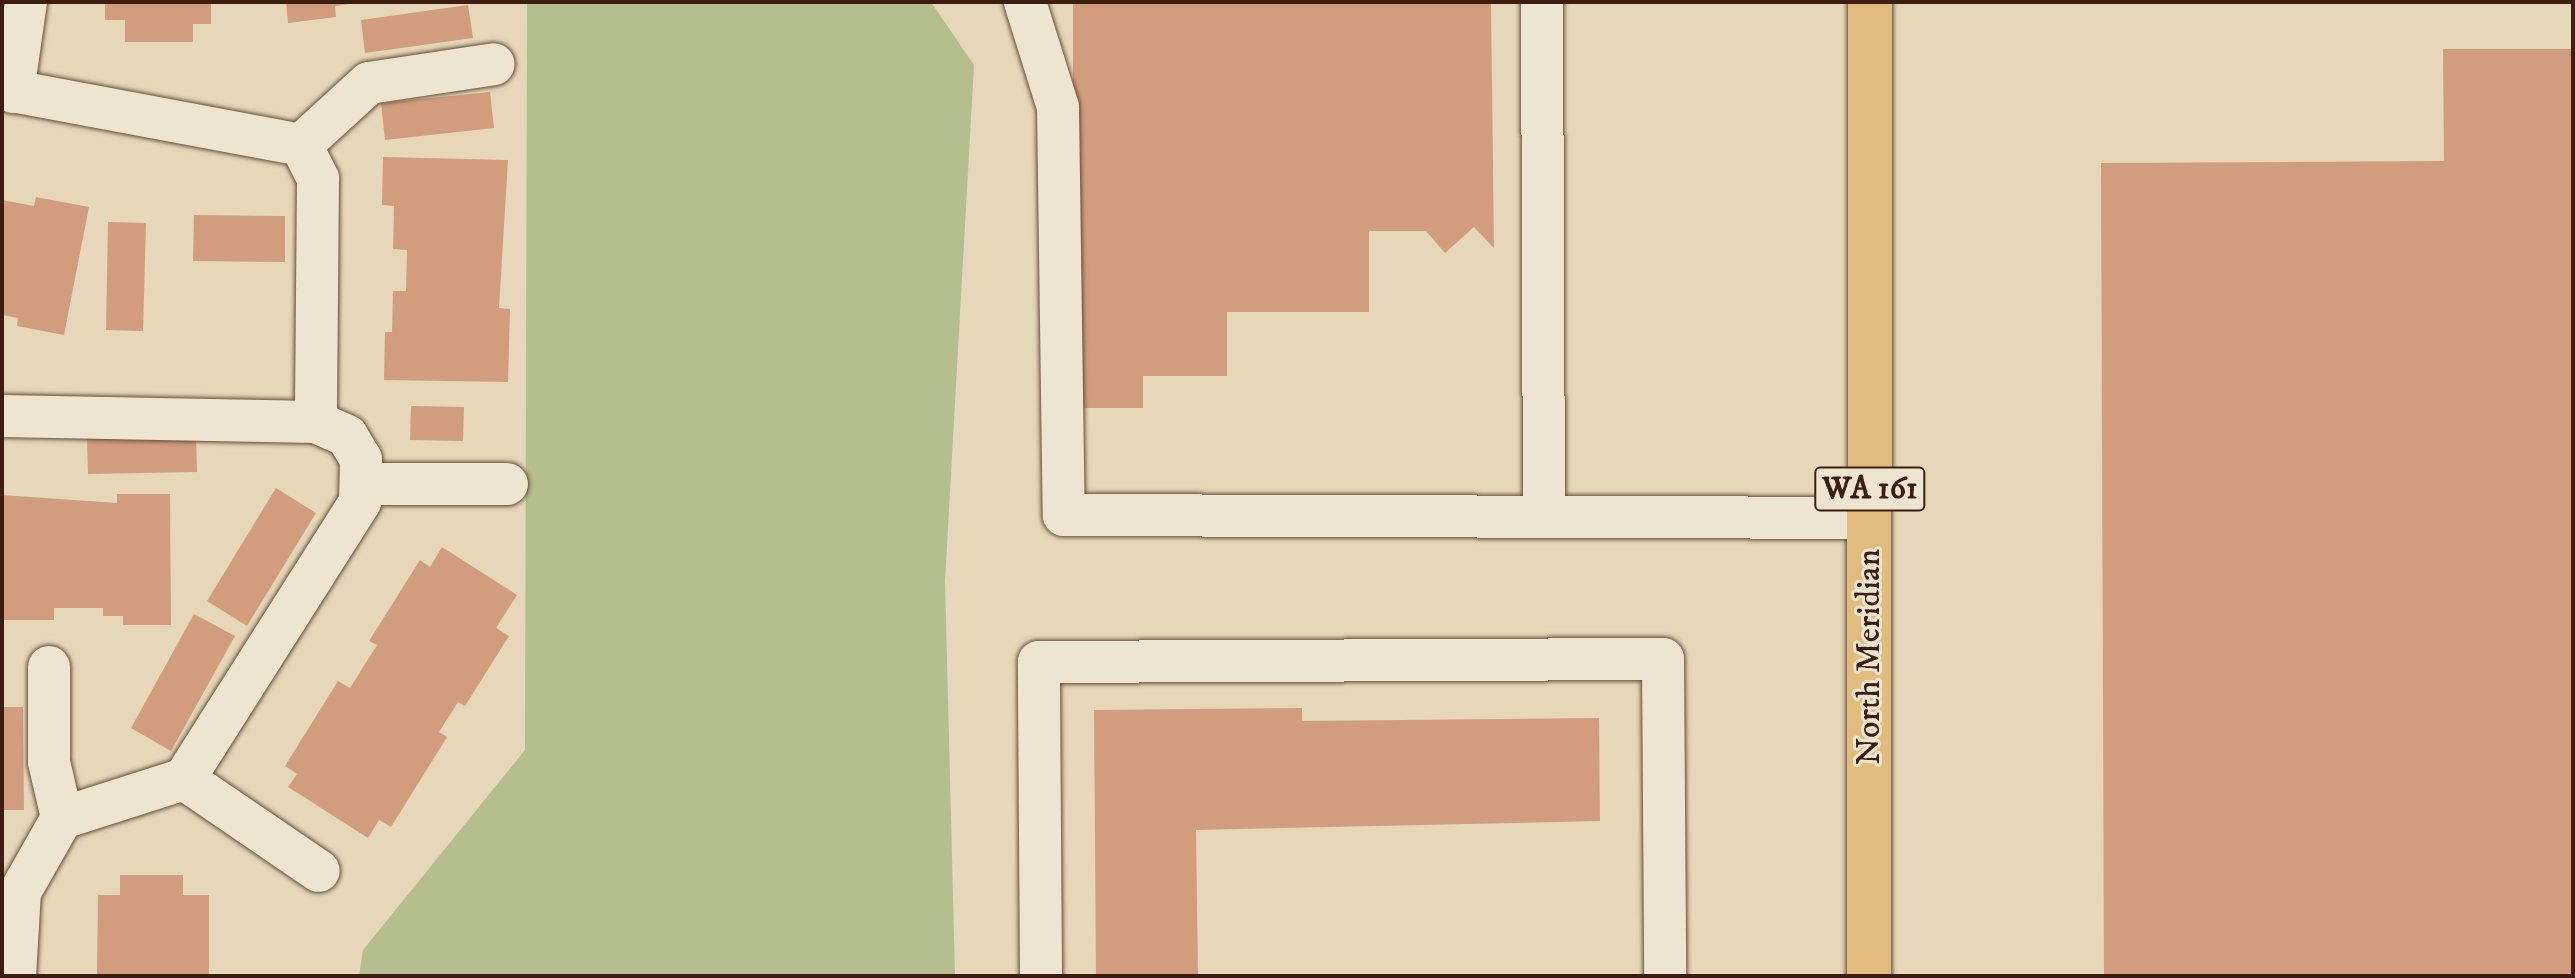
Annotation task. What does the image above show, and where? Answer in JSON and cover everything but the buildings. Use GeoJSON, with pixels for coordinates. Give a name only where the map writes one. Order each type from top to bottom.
{"type":"FeatureCollection","features":[{"type":"Feature","properties":{"kind":"main road","name":"North Meridian"},"geometry":{"type":"LineString","coordinates":[[1869,976],[1870,2]]}},
{"type":"Feature","properties":{"kind":"lane"},"geometry":{"type":"LineString","coordinates":[[26,2],[8,91],[301,145]]}},
{"type":"Feature","properties":{"kind":"lane"},"geometry":{"type":"LineString","coordinates":[[1025,2],[1058,107],[1064,515],[1870,518]]}},
{"type":"Feature","properties":{"kind":"lane"},"geometry":{"type":"LineString","coordinates":[[1542,2],[1544,517]]}},
{"type":"Feature","properties":{"kind":"lane"},"geometry":{"type":"LineString","coordinates":[[301,145],[369,83],[494,64]]}},
{"type":"Feature","properties":{"kind":"lane"},"geometry":{"type":"LineString","coordinates":[[301,145],[318,179],[316,422]]}},
{"type":"Feature","properties":{"kind":"lane"},"geometry":{"type":"LineString","coordinates":[[2,416],[316,422],[347,436],[365,484]]}},
{"type":"Feature","properties":{"kind":"lane"},"geometry":{"type":"LineString","coordinates":[[365,484],[507,484]]}},
{"type":"Feature","properties":{"kind":"lane"},"geometry":{"type":"LineString","coordinates":[[62,818],[184,779],[365,484]]}},
{"type":"Feature","properties":{"kind":"lane"},"geometry":{"type":"LineString","coordinates":[[1041,976],[1039,662],[1663,659],[1665,976]]}},
{"type":"Feature","properties":{"kind":"lane"},"geometry":{"type":"LineString","coordinates":[[15,976],[20,892],[62,818],[49,762],[49,667]]}},
{"type":"Feature","properties":{"kind":"lane"},"geometry":{"type":"LineString","coordinates":[[184,779],[319,871]]}},
{"type":"Feature","properties":{"kind":"green space"},"geometry":{"type":"Polygon","coordinates":[[[527,2],[931,2],[974,65],[945,581],[955,976],[359,976],[363,950],[525,750],[527,2]]]}}]}
